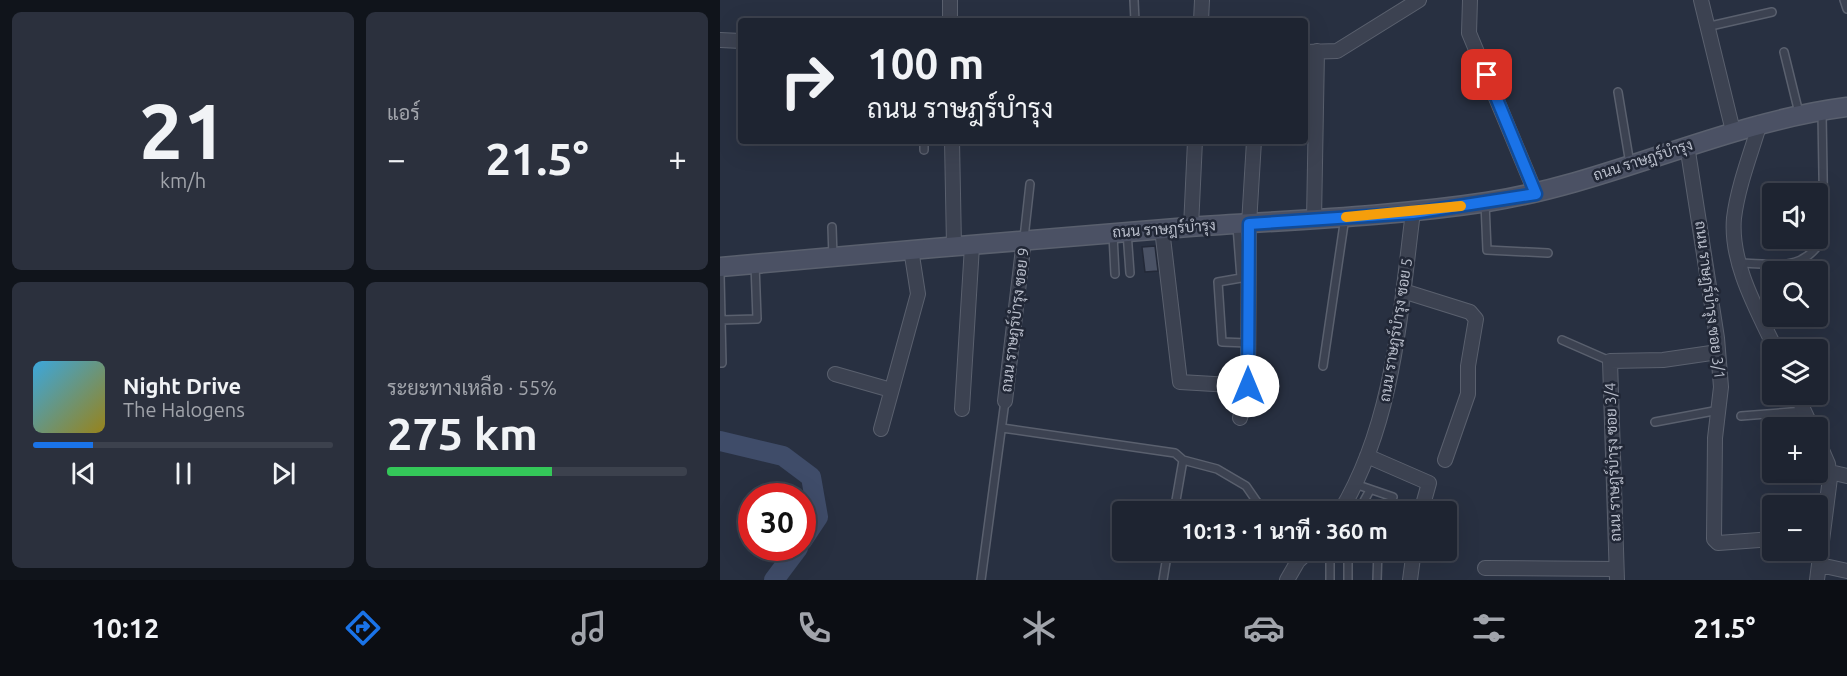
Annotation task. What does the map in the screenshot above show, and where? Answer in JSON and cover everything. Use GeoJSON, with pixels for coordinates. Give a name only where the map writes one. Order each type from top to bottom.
{"type":"FeatureCollection","features":[{"type":"Feature","properties":{"kind":"street"},"geometry":{"type":"LineString","coordinates":[[950,0],[950,18]]}},
{"type":"Feature","properties":{"kind":"street"},"geometry":{"type":"LineString","coordinates":[[1201,18],[1202,0]]}},
{"type":"Feature","properties":{"kind":"street"},"geometry":{"type":"LineString","coordinates":[[1314,220],[1311,52],[1337,51],[1419,0]]}},
{"type":"Feature","properties":{"kind":"street"},"geometry":{"type":"LineString","coordinates":[[1470,0],[1469,33],[1536,194]]}},
{"type":"Feature","properties":{"kind":"street"},"geometry":{"type":"LineString","coordinates":[[1701,0],[1733,131]]}},
{"type":"Feature","properties":{"kind":"street"},"geometry":{"type":"LineString","coordinates":[[720,40],[738,41]]}},
{"type":"Feature","properties":{"kind":"street","name":"ถนน ราษฎร์บำรุง"},"geometry":{"type":"LineString","coordinates":[[720,267],[1120,232],[1413,213],[1485,203],[1536,194],[1760,123],[1799,113],[1847,107]]}},
{"type":"Feature","properties":{"kind":"street"},"geometry":{"type":"LineString","coordinates":[[1760,123],[1734,216],[1734,236],[1740,263],[1771,339]]}},
{"type":"Feature","properties":{"kind":"street"},"geometry":{"type":"LineString","coordinates":[[952,144],[963,246],[962,409]]}},
{"type":"Feature","properties":{"kind":"street"},"geometry":{"type":"LineString","coordinates":[[1191,227],[1195,144]]}},
{"type":"Feature","properties":{"kind":"street"},"geometry":{"type":"LineString","coordinates":[[1240,418],[1248,386],[1243,224],[1254,144]]}},
{"type":"Feature","properties":{"kind":"street","name":"ถนน ราษฎร์บำรุง ซอย 3/1"},"geometry":{"type":"LineString","coordinates":[[1687,145],[1718,352],[1721,387],[1715,438],[1714,539],[1718,543],[1725,544],[1762,540]]}},
{"type":"Feature","properties":{"kind":"street","name":"ถนน ราษฎร์บำรุง ซอย 5"},"geometry":{"type":"LineString","coordinates":[[1346,501],[1367,456],[1386,398],[1413,213]]}},
{"type":"Feature","properties":{"kind":"street"},"geometry":{"type":"LineString","coordinates":[[1162,229],[1180,382],[1248,386]]}},
{"type":"Feature","properties":{"kind":"street","name":"ถนน ราษฎร์บำรุง ซอย 9"},"geometry":{"type":"LineString","coordinates":[[1005,401],[1024,240]]}},
{"type":"Feature","properties":{"kind":"street"},"geometry":{"type":"LineString","coordinates":[[881,429],[918,294],[911,249]]}},
{"type":"Feature","properties":{"kind":"street"},"geometry":{"type":"LineString","coordinates":[[1403,291],[1470,312],[1476,319],[1468,366],[1468,394],[1452,447],[1445,460]]}},
{"type":"Feature","properties":{"kind":"street","name":"ถนน ราษฎร์บำรุง ซอย 3/4"},"geometry":{"type":"LineString","coordinates":[[1616,574],[1610,361],[1663,360],[1718,352]]}},
{"type":"Feature","properties":{"kind":"street"},"geometry":{"type":"LineString","coordinates":[[836,374],[891,390]]}},
{"type":"Feature","properties":{"kind":"street"},"geometry":{"type":"LineString","coordinates":[[1801,405],[1807,417]]}},
{"type":"Feature","properties":{"kind":"street"},"geometry":{"type":"LineString","coordinates":[[1367,456],[1429,483],[1424,501]]}},
{"type":"Feature","properties":{"kind":"street"},"geometry":{"type":"LineString","coordinates":[[1826,495],[1830,472],[1828,467]]}},
{"type":"Feature","properties":{"kind":"street"},"geometry":{"type":"LineString","coordinates":[[1830,472],[1847,476]]}},
{"type":"Feature","properties":{"kind":"street"},"geometry":{"type":"LineString","coordinates":[[1287,580],[1300,561]]}},
{"type":"Feature","properties":{"kind":"street"},"geometry":{"type":"LineString","coordinates":[[1410,580],[1412,561]]}},
{"type":"Feature","properties":{"kind":"street"},"geometry":{"type":"LineString","coordinates":[[1817,580],[1820,561]]}},
{"type":"Feature","properties":{"kind":"street"},"geometry":{"type":"LineString","coordinates":[[1820,565],[1847,571]]}},
{"type":"Feature","properties":{"kind":"street"},"geometry":{"type":"LineString","coordinates":[[1485,568],[1616,574]]}},
{"type":"Feature","properties":{"kind":"lane"},"geometry":{"type":"LineString","coordinates":[[1134,0],[1135,18]]}},
{"type":"Feature","properties":{"kind":"lane"},"geometry":{"type":"LineString","coordinates":[[1844,0],[1847,9]]}},
{"type":"Feature","properties":{"kind":"lane"},"geometry":{"type":"LineString","coordinates":[[1706,27],[1772,12]]}},
{"type":"Feature","properties":{"kind":"lane"},"geometry":{"type":"LineString","coordinates":[[1784,52],[1799,113]]}},
{"type":"Feature","properties":{"kind":"lane"},"geometry":{"type":"LineString","coordinates":[[1618,92],[1630,164]]}},
{"type":"Feature","properties":{"kind":"lane"},"geometry":{"type":"LineString","coordinates":[[1740,263],[1795,264],[1816,252],[1824,235],[1822,110]]}},
{"type":"Feature","properties":{"kind":"lane"},"geometry":{"type":"LineString","coordinates":[[924,144],[924,150]]}},
{"type":"Feature","properties":{"kind":"lane"},"geometry":{"type":"LineString","coordinates":[[1024,240],[1030,184]]}},
{"type":"Feature","properties":{"kind":"lane"},"geometry":{"type":"LineString","coordinates":[[1485,203],[1487,250],[1548,253]]}},
{"type":"Feature","properties":{"kind":"lane"},"geometry":{"type":"LineString","coordinates":[[1323,366],[1346,218]]}},
{"type":"Feature","properties":{"kind":"lane"},"geometry":{"type":"LineString","coordinates":[[1243,224],[1241,278],[1218,282],[1222,342],[1248,343]]}},
{"type":"Feature","properties":{"kind":"lane"},"geometry":{"type":"LineString","coordinates":[[832,227],[833,256]]}},
{"type":"Feature","properties":{"kind":"lane"},"geometry":{"type":"LineString","coordinates":[[1120,232],[1130,273]]}},
{"type":"Feature","properties":{"kind":"lane"},"geometry":{"type":"LineString","coordinates":[[1115,274],[1120,232]]}},
{"type":"Feature","properties":{"kind":"lane"},"geometry":{"type":"LineString","coordinates":[[721,320],[757,319],[754,264]]}},
{"type":"Feature","properties":{"kind":"lane"},"geometry":{"type":"LineString","coordinates":[[720,275],[722,363],[720,363]]}},
{"type":"Feature","properties":{"kind":"lane"},"geometry":{"type":"LineString","coordinates":[[1562,340],[1610,361]]}},
{"type":"Feature","properties":{"kind":"lane"},"geometry":{"type":"LineString","coordinates":[[981,580],[1005,401]]}},
{"type":"Feature","properties":{"kind":"lane"},"geometry":{"type":"LineString","coordinates":[[1655,422],[1719,410]]}},
{"type":"Feature","properties":{"kind":"lane"},"geometry":{"type":"LineString","coordinates":[[1741,416],[1804,411]]}},
{"type":"Feature","properties":{"kind":"lane"},"geometry":{"type":"LineString","coordinates":[[1002,428],[1175,453],[1183,460],[1217,469],[1246,486],[1256,501]]}},
{"type":"Feature","properties":{"kind":"lane"},"geometry":{"type":"LineString","coordinates":[[1176,501],[1183,460]]}},
{"type":"Feature","properties":{"kind":"lane"},"geometry":{"type":"LineString","coordinates":[[1355,484],[1393,497],[1391,501]]}},
{"type":"Feature","properties":{"kind":"lane"},"geometry":{"type":"LineString","coordinates":[[1364,501],[1370,490]]}},
{"type":"Feature","properties":{"kind":"lane"},"geometry":{"type":"LineString","coordinates":[[1163,580],[1166,561]]}},
{"type":"Feature","properties":{"kind":"lane"},"geometry":{"type":"LineString","coordinates":[[1330,561],[1330,580]]}},
{"type":"Feature","properties":{"kind":"lane"},"geometry":{"type":"LineString","coordinates":[[1348,561],[1348,580]]}},
{"type":"Feature","properties":{"kind":"lane"},"geometry":{"type":"LineString","coordinates":[[1377,580],[1378,561]]}},
{"type":"Feature","properties":{"kind":"building"},"geometry":{"type":"Polygon","coordinates":[[[1155,246],[1158,271],[1145,272],[1142,247],[1155,246]]]}},
{"type":"Feature","properties":{"kind":"waterway"},"geometry":{"type":"LineString","coordinates":[[720,441],[783,456],[811,477],[812,483]]}},
{"type":"Feature","properties":{"kind":"waterway"},"geometry":{"type":"LineString","coordinates":[[816,506],[818,517],[816,520]]}},
{"type":"Feature","properties":{"kind":"waterway"},"geometry":{"type":"LineString","coordinates":[[774,580],[788,561]]}},
{"type":"Feature","properties":{"kind":"slow traffic"},"geometry":{"type":"LineString","coordinates":[[1346,217],[1413,213],[1461,206]]}},
{"type":"Feature","properties":{"kind":"route"},"geometry":{"type":"LineString","coordinates":[[1248,386],[1249,224],[1413,213],[1536,194],[1487,75]]}}]}
